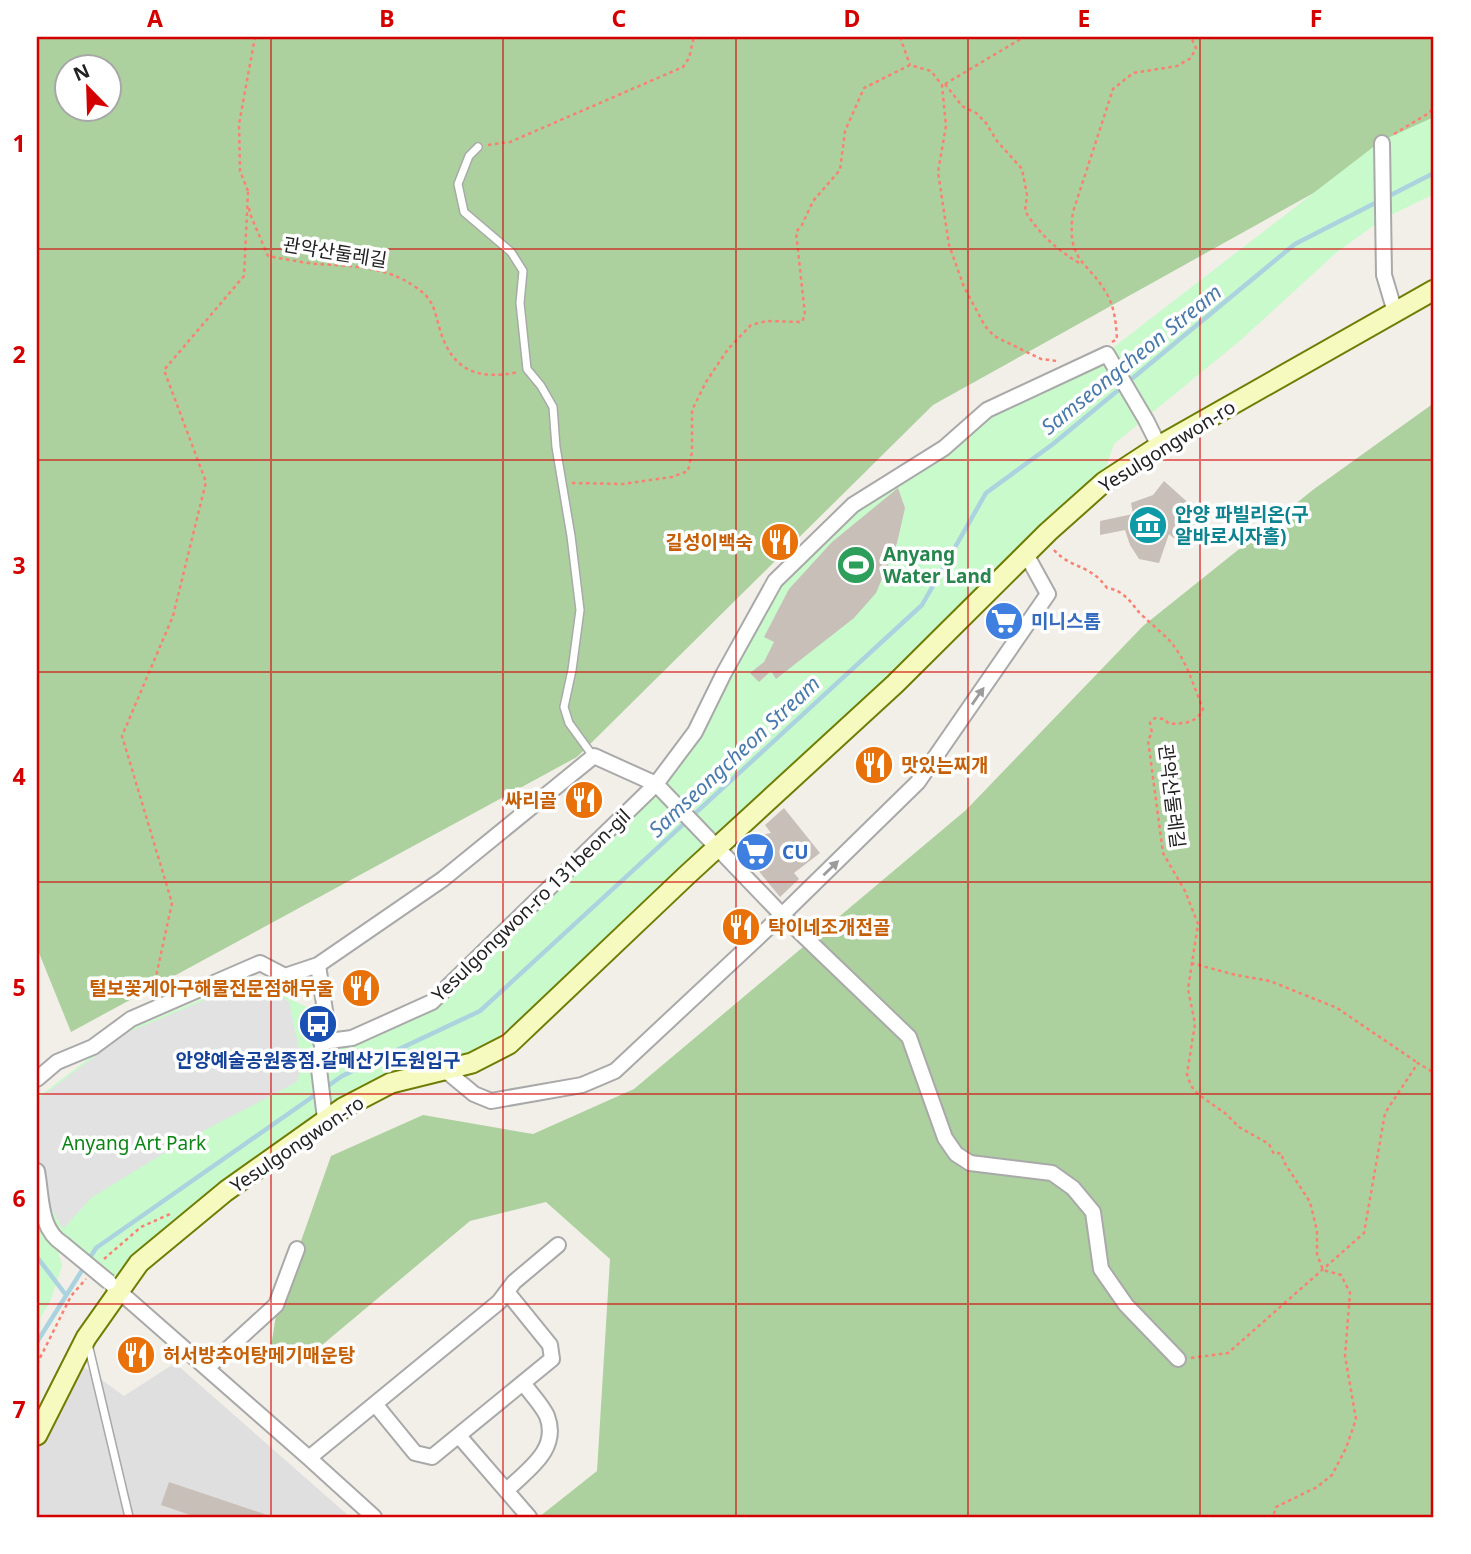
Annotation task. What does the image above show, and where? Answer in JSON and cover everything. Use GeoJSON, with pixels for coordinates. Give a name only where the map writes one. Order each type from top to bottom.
{"type":"FeatureCollection","features":[{"type":"Feature","properties":{"kind":"street"},"geometry":{"type":"LineString","coordinates":[[1382,148],[1384,275],[1395,312]]}},
{"type":"Feature","properties":{"kind":"street","name":"Yesulgongwon-ro"},"geometry":{"type":"LineString","coordinates":[[37,1435],[114,1286],[226,1191],[324,1112],[391,1083],[472,1063],[509,1044],[712,841],[895,684],[1026,554],[1104,482],[1159,446],[1434,290]]}},
{"type":"Feature","properties":{"kind":"street"},"geometry":{"type":"LineString","coordinates":[[662,789],[775,581],[853,505],[944,448],[986,410],[1109,358],[1159,446]]}},
{"type":"Feature","properties":{"kind":"street"},"geometry":{"type":"LineString","coordinates":[[445,1070],[474,1094],[491,1101],[582,1085],[615,1071],[782,915],[918,782],[1048,594],[1026,554]]}},
{"type":"Feature","properties":{"kind":"street"},"geometry":{"type":"LineString","coordinates":[[37,1079],[57,1062],[93,1047],[131,1019],[260,963],[285,976],[318,965],[443,879],[594,756],[662,789],[782,915],[909,1037],[945,1138],[956,1154],[970,1163],[1052,1173],[1073,1188],[1093,1212],[1101,1269],[1126,1305],[1178,1359]]}},
{"type":"Feature","properties":{"kind":"street","name":"Yesulgongwon-ro 131beon-gil"},"geometry":{"type":"LineString","coordinates":[[321,1042],[352,1038],[432,1002],[662,789]]}},
{"type":"Feature","properties":{"kind":"street"},"geometry":{"type":"LineString","coordinates":[[318,965],[326,1017],[319,1069],[324,1112]]}},
{"type":"Feature","properties":{"kind":"street"},"geometry":{"type":"LineString","coordinates":[[37,1171],[39,1201],[46,1228],[55,1239],[114,1286],[374,1517]]}},
{"type":"Feature","properties":{"kind":"street"},"geometry":{"type":"LineString","coordinates":[[309,1458],[499,1302],[514,1282],[558,1245]]}},
{"type":"Feature","properties":{"kind":"street"},"geometry":{"type":"LineString","coordinates":[[207,1368],[276,1305],[297,1249]]}},
{"type":"Feature","properties":{"kind":"street"},"geometry":{"type":"LineString","coordinates":[[375,1404],[415,1453],[432,1457],[524,1384],[552,1359],[550,1345],[507,1292]]}},
{"type":"Feature","properties":{"kind":"street"},"geometry":{"type":"LineString","coordinates":[[507,1490],[537,1463],[548,1447],[547,1417],[524,1384]]}},
{"type":"Feature","properties":{"kind":"street"},"geometry":{"type":"LineString","coordinates":[[459,1436],[529,1517]]}},
{"type":"Feature","properties":{"kind":"lane"},"geometry":{"type":"LineString","coordinates":[[478,147],[469,156],[458,184],[464,212],[511,252],[523,271],[520,303],[527,369],[553,407],[580,610],[564,707],[569,723],[594,756]]}},
{"type":"Feature","properties":{"kind":"lane"},"geometry":{"type":"LineString","coordinates":[[86,1338],[129,1517]]}},
{"type":"Feature","properties":{"kind":"path","name":"관악산둘레길"},"geometry":{"type":"LineString","coordinates":[[256,37],[239,124],[240,171],[248,192],[250,214],[268,256],[316,264],[367,268],[394,276],[412,284],[425,294],[435,307],[447,349],[464,368],[475,374],[506,375],[527,369]]}},
{"type":"Feature","properties":{"kind":"path"},"geometry":{"type":"LineString","coordinates":[[478,147],[510,142],[683,66],[690,58],[694,37]]}},
{"type":"Feature","properties":{"kind":"path"},"geometry":{"type":"LineString","coordinates":[[900,37],[909,65]]}},
{"type":"Feature","properties":{"kind":"path"},"geometry":{"type":"LineString","coordinates":[[943,85],[1024,37]]}},
{"type":"Feature","properties":{"kind":"path"},"geometry":{"type":"LineString","coordinates":[[1109,358],[1103,347],[1117,339],[1116,317],[1107,294],[1082,264],[1070,233],[1073,212],[1113,89],[1133,73],[1177,66],[1191,58],[1196,48],[1191,37]]}},
{"type":"Feature","properties":{"kind":"path"},"geometry":{"type":"LineString","coordinates":[[562,484],[623,484],[672,477],[688,471],[692,452],[692,410],[727,349],[751,325],[768,321],[802,322],[805,315],[796,232],[813,201],[840,170],[845,131],[864,88],[909,65],[931,71],[962,106],[976,113],[986,123],[997,141],[1023,169],[1027,195],[1025,211],[1037,229],[1059,251],[1082,264]]}},
{"type":"Feature","properties":{"kind":"path"},"geometry":{"type":"LineString","coordinates":[[943,85],[946,126],[938,172],[949,244],[964,287],[985,326],[994,336],[1041,359],[1062,362]]}},
{"type":"Feature","properties":{"kind":"path"},"geometry":{"type":"LineString","coordinates":[[1382,148],[1434,107]]}},
{"type":"Feature","properties":{"kind":"path"},"geometry":{"type":"LineString","coordinates":[[148,1012],[173,903],[122,736],[173,616],[206,482],[164,370],[244,276],[248,192]]}},
{"type":"Feature","properties":{"kind":"path","name":"관악산둘레길"},"geometry":{"type":"LineString","coordinates":[[1042,539],[1065,561],[1084,567],[1098,576],[1107,588],[1118,589],[1138,611],[1157,626],[1191,673],[1203,709],[1199,718],[1187,723],[1169,724],[1164,719],[1155,718],[1150,723],[1152,733],[1148,740],[1163,853],[1185,891],[1198,924],[1188,989],[1195,1024],[1187,1074],[1191,1086],[1198,1094],[1239,1127],[1269,1144],[1274,1154],[1281,1153],[1310,1202],[1317,1231],[1317,1254],[1323,1270]]}},
{"type":"Feature","properties":{"kind":"path"},"geometry":{"type":"LineString","coordinates":[[1191,963],[1270,981],[1337,1008],[1434,1073]]}},
{"type":"Feature","properties":{"kind":"path"},"geometry":{"type":"LineString","coordinates":[[1178,1359],[1228,1353],[1364,1233],[1385,1113],[1418,1063]]}},
{"type":"Feature","properties":{"kind":"path"},"geometry":{"type":"LineString","coordinates":[[1273,1517],[1276,1507],[1317,1487],[1332,1475],[1346,1448],[1356,1419],[1352,1407],[1351,1378],[1345,1356],[1350,1293],[1341,1275],[1323,1270]]}},
{"type":"Feature","properties":{"kind":"shaded area"},"geometry":{"type":"Polygon","coordinates":[[[258,978],[289,1002],[302,1063],[297,1082],[182,1142],[91,1198],[63,1229],[46,1200],[37,1168],[37,1100],[126,1033],[258,978]]]}},
{"type":"Feature","properties":{"kind":"shaded area"},"geometry":{"type":"Polygon","coordinates":[[[73,1359],[124,1396],[175,1363],[350,1517],[37,1517],[37,1439],[73,1359]]]}},
{"type":"Feature","properties":{"kind":"green space"},"geometry":{"type":"Polygon","coordinates":[[[37,37],[1434,37],[1434,126],[933,405],[577,757],[71,1032],[37,948],[37,37]]]}},
{"type":"Feature","properties":{"kind":"green space","name":"Anyang Art Park"},"geometry":{"type":"Polygon","coordinates":[[[1434,117],[1434,194],[1383,219],[1337,252],[1242,339],[1114,444],[1102,478],[717,845],[471,1061],[343,1106],[118,1289],[54,1238],[37,1173],[37,1098],[125,1031],[258,976],[282,995],[326,1016],[321,1040],[351,1037],[432,1001],[656,782],[775,580],[853,504],[908,470],[986,409],[1106,353],[1381,141],[1434,117]]]}},
{"type":"Feature","properties":{"kind":"green space"},"geometry":{"type":"Polygon","coordinates":[[[1434,403],[1434,1517],[539,1517],[597,1471],[610,1259],[546,1202],[470,1221],[303,1361],[269,1359],[277,1309],[331,1156],[423,1115],[533,1134],[634,1089],[966,810],[1143,626],[1314,489],[1434,403]]]}},
{"type":"Feature","properties":{"kind":"green space"},"geometry":{"type":"Polygon","coordinates":[[[37,1211],[41,1232],[57,1247],[62,1266],[50,1302],[37,1323],[37,1211]]]}},
{"type":"Feature","properties":{"kind":"building","name":"안양 파빌리온(구 알바로시자홀)"},"geometry":{"type":"Polygon","coordinates":[[[1164,481],[1203,516],[1179,543],[1169,534],[1159,563],[1139,559],[1125,530],[1100,535],[1100,521],[1133,514],[1131,503],[1153,495],[1164,481]]]}},
{"type":"Feature","properties":{"kind":"building"},"geometry":{"type":"Polygon","coordinates":[[[898,488],[905,508],[897,543],[876,593],[854,618],[776,679],[771,671],[759,682],[750,673],[764,662],[774,642],[764,637],[789,589],[832,542],[898,488]]]}},
{"type":"Feature","properties":{"kind":"building"},"geometry":{"type":"Polygon","coordinates":[[[784,808],[820,853],[794,873],[799,879],[780,897],[743,852],[746,838],[771,833],[765,825],[784,808]]]}},
{"type":"Feature","properties":{"kind":"building"},"geometry":{"type":"Polygon","coordinates":[[[169,1482],[267,1517],[196,1517],[161,1505],[169,1482]]]}},
{"type":"Feature","properties":{"kind":"waterway","name":"Samseongcheon Stream"},"geometry":{"type":"LineString","coordinates":[[325,1088],[342,1076],[480,1011],[922,605],[986,493],[1053,444],[1295,244],[1434,173]]}},
{"type":"Feature","properties":{"kind":"waterway","name":"Samseongcheon Stream"},"geometry":{"type":"LineString","coordinates":[[37,1342],[96,1248],[318,1093]]}},
{"type":"Feature","properties":{"kind":"waterway"},"geometry":{"type":"LineString","coordinates":[[37,1257],[66,1295]]}},
{"type":"Feature","properties":{"kind":"place","name":"안양 파빌리온(구 알바로시자홀)"},"geometry":{"type":"Point","coordinates":[1148,525]}},
{"type":"Feature","properties":{"kind":"place","name":"길성이백숙"},"geometry":{"type":"Point","coordinates":[780,542]}},
{"type":"Feature","properties":{"kind":"place","name":"Anyang Water Land"},"geometry":{"type":"Point","coordinates":[856,565]}},
{"type":"Feature","properties":{"kind":"place","name":"미니스톱"},"geometry":{"type":"Point","coordinates":[1004,621]}},
{"type":"Feature","properties":{"kind":"place","name":"맛있는찌개"},"geometry":{"type":"Point","coordinates":[874,765]}},
{"type":"Feature","properties":{"kind":"place","name":"싸리골"},"geometry":{"type":"Point","coordinates":[584,800]}},
{"type":"Feature","properties":{"kind":"place","name":"CU"},"geometry":{"type":"Point","coordinates":[755,852]}},
{"type":"Feature","properties":{"kind":"place","name":"탁이네조개전골"},"geometry":{"type":"Point","coordinates":[741,927]}},
{"type":"Feature","properties":{"kind":"place","name":"털보꽃게아구해물전문점해무울"},"geometry":{"type":"Point","coordinates":[361,988]}},
{"type":"Feature","properties":{"kind":"place","name":"안양예술공원종점.갈메산기도원입구"},"geometry":{"type":"Point","coordinates":[318,1024]}},
{"type":"Feature","properties":{"kind":"place","name":"허서방추어탕메기매운탕"},"geometry":{"type":"Point","coordinates":[136,1355]}}]}
